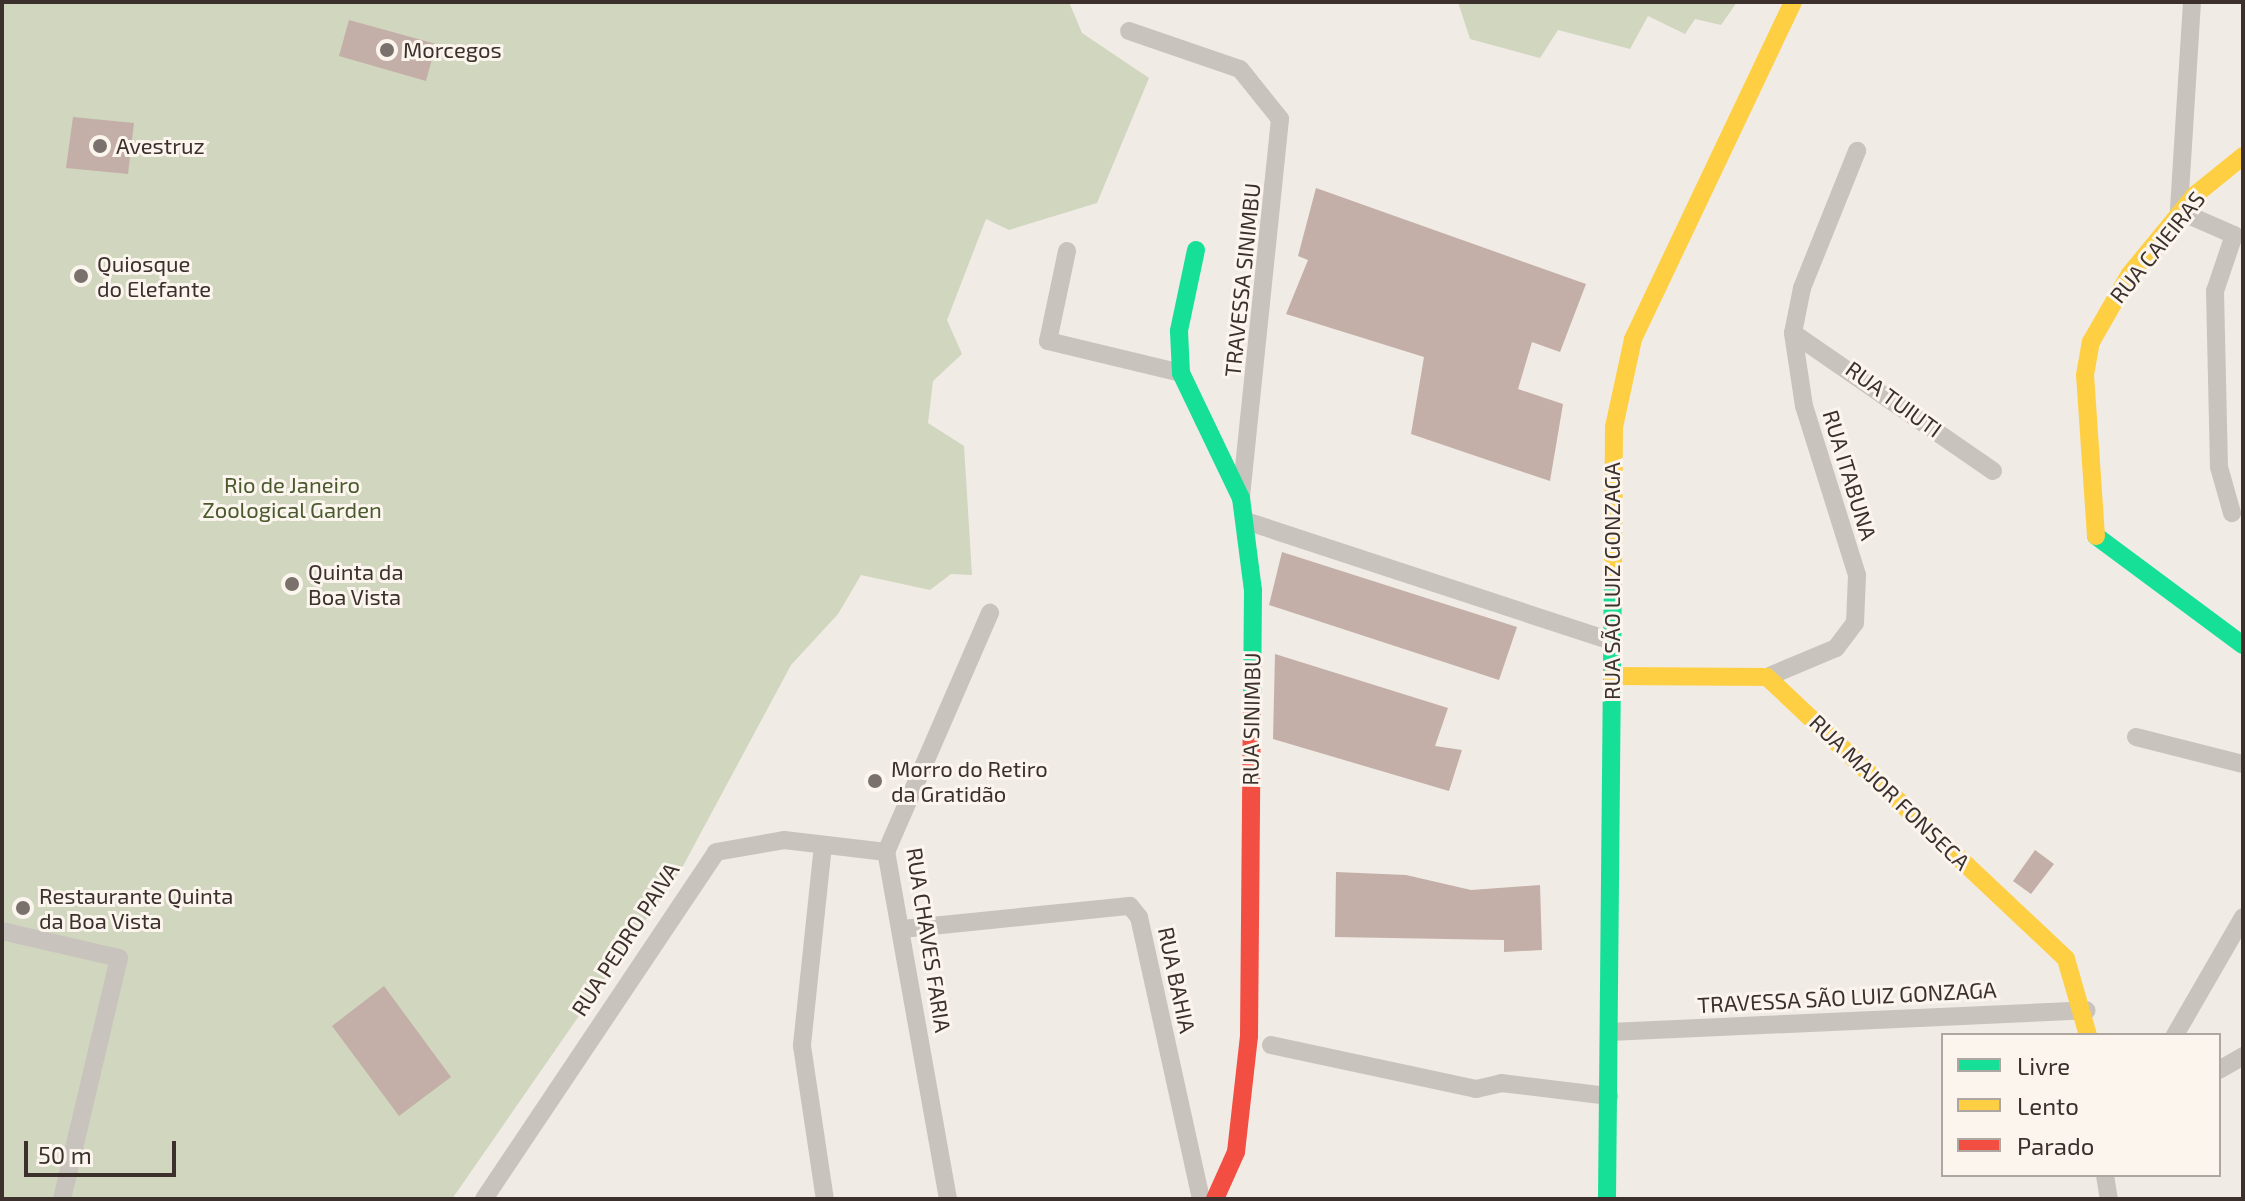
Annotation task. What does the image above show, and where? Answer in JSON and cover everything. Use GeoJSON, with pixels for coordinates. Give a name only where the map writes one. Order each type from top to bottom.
{"type":"FeatureCollection","features":[{"type":"Feature","properties":{"kind":"street","name":"RUA SÃO LUIZ GONZAGA"},"geometry":{"type":"LineString","coordinates":[[1607,1199],[1614,427],[1633,339],[1793,2]]}},
{"type":"Feature","properties":{"kind":"street"},"geometry":{"type":"LineString","coordinates":[[2192,2],[2179,211],[2238,234],[2215,291],[2219,467],[2232,513]]}},
{"type":"Feature","properties":{"kind":"street","name":"TRAVESSA SINIMBU"},"geometry":{"type":"LineString","coordinates":[[1129,31],[1252,76],[1280,119],[1241,498]]}},
{"type":"Feature","properties":{"kind":"street","name":"RUA ITABUNA"},"geometry":{"type":"LineString","coordinates":[[1767,677],[1836,648],[1855,623],[1857,575],[1804,406],[1793,333],[1802,288],[1857,151]]}},
{"type":"Feature","properties":{"kind":"street","name":"RUA CAIEIRAS"},"geometry":{"type":"LineString","coordinates":[[2243,156],[2179,211],[2091,342],[2085,375],[2097,543],[2243,645]]}},
{"type":"Feature","properties":{"kind":"street","name":"RUA SINIMBU"},"geometry":{"type":"LineString","coordinates":[[1196,250],[1179,331],[1181,373],[1241,498],[1249,522],[1249,1036],[1236,1152],[1215,1199]]}},
{"type":"Feature","properties":{"kind":"street"},"geometry":{"type":"LineString","coordinates":[[1067,251],[1048,341],[1181,373]]}},
{"type":"Feature","properties":{"kind":"street","name":"RUA TUIUTI"},"geometry":{"type":"LineString","coordinates":[[1793,333],[1993,471]]}},
{"type":"Feature","properties":{"kind":"street"},"geometry":{"type":"LineString","coordinates":[[1249,522],[1612,641]]}},
{"type":"Feature","properties":{"kind":"street","name":"RUA CHAVES FARIA"},"geometry":{"type":"LineString","coordinates":[[948,1199],[886,852],[990,613]]}},
{"type":"Feature","properties":{"kind":"street"},"geometry":{"type":"LineString","coordinates":[[1612,676],[1767,677]]}},
{"type":"Feature","properties":{"kind":"street","name":"RUA MAJOR FONSECA"},"geometry":{"type":"LineString","coordinates":[[1767,677],[2066,959],[2086,1010],[2088,1033]]}},
{"type":"Feature","properties":{"kind":"street"},"geometry":{"type":"LineString","coordinates":[[2136,737],[2243,764]]}},
{"type":"Feature","properties":{"kind":"street","name":"RUA PEDRO PAIVA"},"geometry":{"type":"LineString","coordinates":[[484,1199],[700,868],[732,844],[823,845],[886,852]]}},
{"type":"Feature","properties":{"kind":"street"},"geometry":{"type":"LineString","coordinates":[[823,845],[802,1046],[825,1199]]}},
{"type":"Feature","properties":{"kind":"street","name":"RUA BAHIA"},"geometry":{"type":"LineString","coordinates":[[902,929],[1117,902],[1130,906],[1139,917],[1201,1199]]}},
{"type":"Feature","properties":{"kind":"street"},"geometry":{"type":"LineString","coordinates":[[2176,1033],[2243,917]]}},
{"type":"Feature","properties":{"kind":"street"},"geometry":{"type":"LineString","coordinates":[[2,931],[119,958],[62,1199]]}},
{"type":"Feature","properties":{"kind":"street","name":"TRAVESSA SÃO LUIZ GONZAGA"},"geometry":{"type":"LineString","coordinates":[[1610,1032],[2086,1010]]}},
{"type":"Feature","properties":{"kind":"street"},"geometry":{"type":"LineString","coordinates":[[1271,1045],[1476,1089],[1501,1083],[1609,1096]]}},
{"type":"Feature","properties":{"kind":"street"},"geometry":{"type":"LineString","coordinates":[[2221,1069],[2243,1056]]}},
{"type":"Feature","properties":{"kind":"street"},"geometry":{"type":"LineString","coordinates":[[2105,1177],[2109,1199]]}},
{"type":"Feature","properties":{"kind":"green space","name":"Quinta da Boa Vista"},"geometry":{"type":"Polygon","coordinates":[[[2,2],[1069,2],[1082,33],[1149,78],[1097,203],[1009,230],[986,219],[947,320],[962,354],[933,381],[928,423],[964,446],[972,575],[951,574],[930,590],[861,575],[838,614],[791,665],[683,866],[452,1199],[2,1199],[2,2]]]}},
{"type":"Feature","properties":{"kind":"green space"},"geometry":{"type":"Polygon","coordinates":[[[1458,2],[1737,2],[1721,25],[1695,19],[1685,34],[1648,16],[1630,49],[1558,30],[1540,58],[1470,39],[1458,2]]]}},
{"type":"Feature","properties":{"kind":"building","name":"Morcegos"},"geometry":{"type":"Polygon","coordinates":[[[349,20],[436,44],[426,81],[339,56],[349,20]]]}},
{"type":"Feature","properties":{"kind":"building","name":"Avestruz"},"geometry":{"type":"Polygon","coordinates":[[[73,117],[134,123],[128,174],[66,168],[73,117]]]}},
{"type":"Feature","properties":{"kind":"building"},"geometry":{"type":"Polygon","coordinates":[[[1316,188],[1586,284],[1560,352],[1532,342],[1518,389],[1563,404],[1550,481],[1411,434],[1424,357],[1286,314],[1308,260],[1298,256],[1316,188]]]}},
{"type":"Feature","properties":{"kind":"building"},"geometry":{"type":"Polygon","coordinates":[[[1282,552],[1517,627],[1499,680],[1269,605],[1282,552]]]}},
{"type":"Feature","properties":{"kind":"building"},"geometry":{"type":"Polygon","coordinates":[[[1275,654],[1448,708],[1435,746],[1462,750],[1449,791],[1273,739],[1275,654]]]}},
{"type":"Feature","properties":{"kind":"building"},"geometry":{"type":"Polygon","coordinates":[[[2035,850],[2054,864],[2031,894],[2013,881],[2035,850]]]}},
{"type":"Feature","properties":{"kind":"building"},"geometry":{"type":"Polygon","coordinates":[[[1336,872],[1406,875],[1471,890],[1540,885],[1542,950],[1504,952],[1504,940],[1335,937],[1336,872]]]}},
{"type":"Feature","properties":{"kind":"building"},"geometry":{"type":"Polygon","coordinates":[[[384,986],[451,1077],[399,1116],[332,1026],[384,986]]]}},
{"type":"Feature","properties":{"kind":"traffic: fast"},"geometry":{"type":"LineString","coordinates":[[1196,250],[1179,331],[1181,373],[1241,498],[1253,591],[1252,702]]}},
{"type":"Feature","properties":{"kind":"traffic: fast"},"geometry":{"type":"LineString","coordinates":[[2096,536],[2243,645]]}},
{"type":"Feature","properties":{"kind":"traffic: fast"},"geometry":{"type":"LineString","coordinates":[[1607,1199],[1613,568]]}},
{"type":"Feature","properties":{"kind":"traffic: slow"},"geometry":{"type":"LineString","coordinates":[[1613,568],[1614,427],[1633,339],[1793,2]]}},
{"type":"Feature","properties":{"kind":"traffic: slow"},"geometry":{"type":"LineString","coordinates":[[2096,536],[2085,375],[2091,342],[2130,274],[2195,195],[2243,156]]}},
{"type":"Feature","properties":{"kind":"traffic: slow"},"geometry":{"type":"LineString","coordinates":[[1612,676],[1767,677],[2066,959],[2087,1033]]}},
{"type":"Feature","properties":{"kind":"traffic: jam"},"geometry":{"type":"LineString","coordinates":[[1215,1199],[1236,1152],[1249,1036],[1252,702]]}},
{"type":"Feature","properties":{"kind":"place","name":"Morcegos"},"geometry":{"type":"Point","coordinates":[387,50]}},
{"type":"Feature","properties":{"kind":"place","name":"Avestruz"},"geometry":{"type":"Point","coordinates":[100,146]}},
{"type":"Feature","properties":{"kind":"place","name":"Quiosque do Elefante"},"geometry":{"type":"Point","coordinates":[81,276]}},
{"type":"Feature","properties":{"kind":"place","name":"Quinta da Boa Vista"},"geometry":{"type":"Point","coordinates":[292,584]}},
{"type":"Feature","properties":{"kind":"place","name":"Morro do Retiro da Gratidão"},"geometry":{"type":"Point","coordinates":[875,781]}},
{"type":"Feature","properties":{"kind":"place","name":"Restaurante Quinta da Boa Vista"},"geometry":{"type":"Point","coordinates":[23,908]}},
{"type":"Feature","properties":{"kind":"park label","name":"Rio de Janeiro Zoological Garden"},"geometry":{"type":"Point","coordinates":[292,496]}}]}
